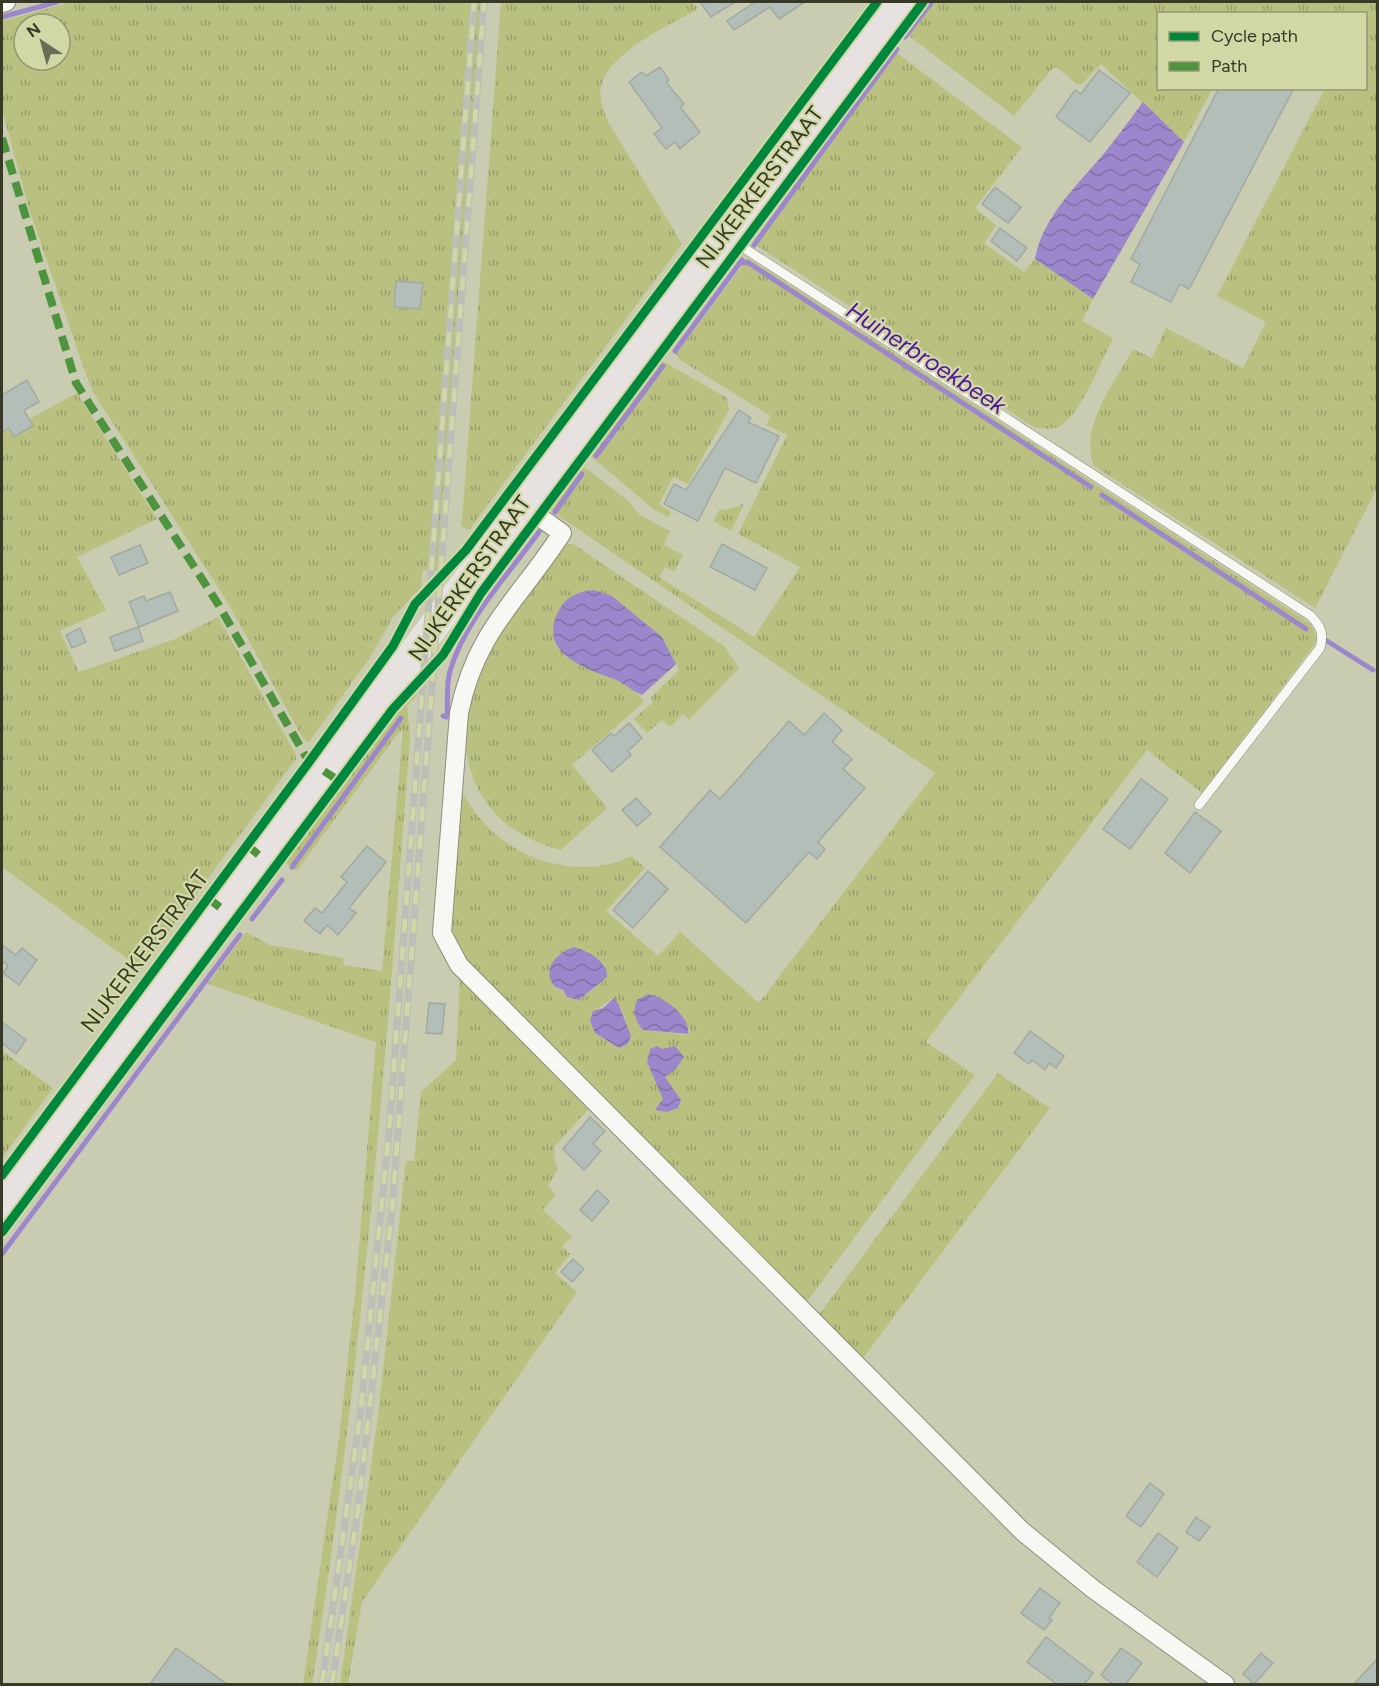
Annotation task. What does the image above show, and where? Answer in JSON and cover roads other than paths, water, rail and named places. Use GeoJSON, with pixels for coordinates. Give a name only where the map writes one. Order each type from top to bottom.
{"type":"FeatureCollection","features":[{"type":"Feature","properties":{"kind":"main road","name":"NIJKERKERSTRAAT"},"geometry":{"type":"LineString","coordinates":[[2,1204],[317,766],[524,506],[900,2]]}},
{"type":"Feature","properties":{"kind":"street"},"geometry":{"type":"LineString","coordinates":[[2,3],[6,2]]}},
{"type":"Feature","properties":{"kind":"street","name":"NIJKERKERSTRAAT"},"geometry":{"type":"LineString","coordinates":[[524,506],[562,533],[491,627],[477,653],[463,692],[442,933],[448,949],[459,966],[918,1430],[1022,1531],[1093,1589],[1225,1684]]}},
{"type":"Feature","properties":{"kind":"lane"},"geometry":{"type":"LineString","coordinates":[[725,236],[1301,609],[1319,624],[1323,634],[1320,648],[1198,805]]}},
{"type":"Feature","properties":{"kind":"water"},"geometry":{"type":"Polygon","coordinates":[[[1143,102],[1184,142],[1093,299],[1035,259],[1039,243],[1063,201],[1111,145],[1143,102]]]}},
{"type":"Feature","properties":{"kind":"water"},"geometry":{"type":"Polygon","coordinates":[[[594,590],[612,596],[662,637],[676,664],[642,695],[618,681],[578,664],[559,648],[554,637],[554,625],[562,605],[574,595],[594,590]]]}},
{"type":"Feature","properties":{"kind":"water"},"geometry":{"type":"Polygon","coordinates":[[[574,947],[596,958],[607,972],[607,977],[579,1000],[567,997],[563,990],[555,987],[549,974],[552,962],[562,953],[574,947]]]}},
{"type":"Feature","properties":{"kind":"water"},"geometry":{"type":"Polygon","coordinates":[[[648,994],[662,999],[676,1009],[685,1021],[688,1034],[643,1030],[636,1020],[635,1008],[637,1000],[648,994]]]}},
{"type":"Feature","properties":{"kind":"water"},"geometry":{"type":"Polygon","coordinates":[[[614,998],[631,1036],[628,1044],[619,1048],[595,1033],[590,1021],[593,1011],[603,1008],[614,998]]]}},
{"type":"Feature","properties":{"kind":"water"},"geometry":{"type":"Polygon","coordinates":[[[657,1046],[662,1049],[675,1046],[684,1057],[676,1069],[665,1077],[681,1100],[678,1108],[667,1112],[655,1110],[663,1099],[647,1062],[650,1049],[657,1046]]]}},
{"type":"Feature","properties":{"kind":"waterway"},"geometry":{"type":"LineString","coordinates":[[2,17],[57,2]]}},
{"type":"Feature","properties":{"kind":"waterway"},"geometry":{"type":"LineString","coordinates":[[905,37],[932,2]]}},
{"type":"Feature","properties":{"kind":"waterway"},"geometry":{"type":"LineString","coordinates":[[754,245],[897,49]]}},
{"type":"Feature","properties":{"kind":"waterway"},"geometry":{"type":"LineString","coordinates":[[675,351],[742,260]]}},
{"type":"Feature","properties":{"kind":"waterway","name":"Huinerbroekbeek"},"geometry":{"type":"LineString","coordinates":[[740,263],[747,262],[1091,487]]}},
{"type":"Feature","properties":{"kind":"waterway"},"geometry":{"type":"LineString","coordinates":[[596,456],[663,366]]}},
{"type":"Feature","properties":{"kind":"waterway"},"geometry":{"type":"LineString","coordinates":[[555,512],[582,474]]}},
{"type":"Feature","properties":{"kind":"waterway","name":"Huinerbroekbeek"},"geometry":{"type":"LineString","coordinates":[[1102,495],[1306,629]]}},
{"type":"Feature","properties":{"kind":"waterway"},"geometry":{"type":"LineString","coordinates":[[443,716],[447,717],[450,671],[466,634],[488,598],[539,532]]}},
{"type":"Feature","properties":{"kind":"waterway","name":"Huinerbroekbeek"},"geometry":{"type":"LineString","coordinates":[[1327,641],[1373,670]]}},
{"type":"Feature","properties":{"kind":"waterway"},"geometry":{"type":"LineString","coordinates":[[292,867],[401,718]]}},
{"type":"Feature","properties":{"kind":"waterway"},"geometry":{"type":"LineString","coordinates":[[252,919],[282,880]]}},
{"type":"Feature","properties":{"kind":"waterway"},"geometry":{"type":"LineString","coordinates":[[2,1254],[240,935]]}},
{"type":"Feature","properties":{"kind":"railway"},"geometry":{"type":"LineString","coordinates":[[322,1684],[360,1416],[389,1132],[474,2]]}},
{"type":"Feature","properties":{"kind":"railway"},"geometry":{"type":"LineString","coordinates":[[332,1684],[358,1509],[392,1211],[484,2]]}}]}
